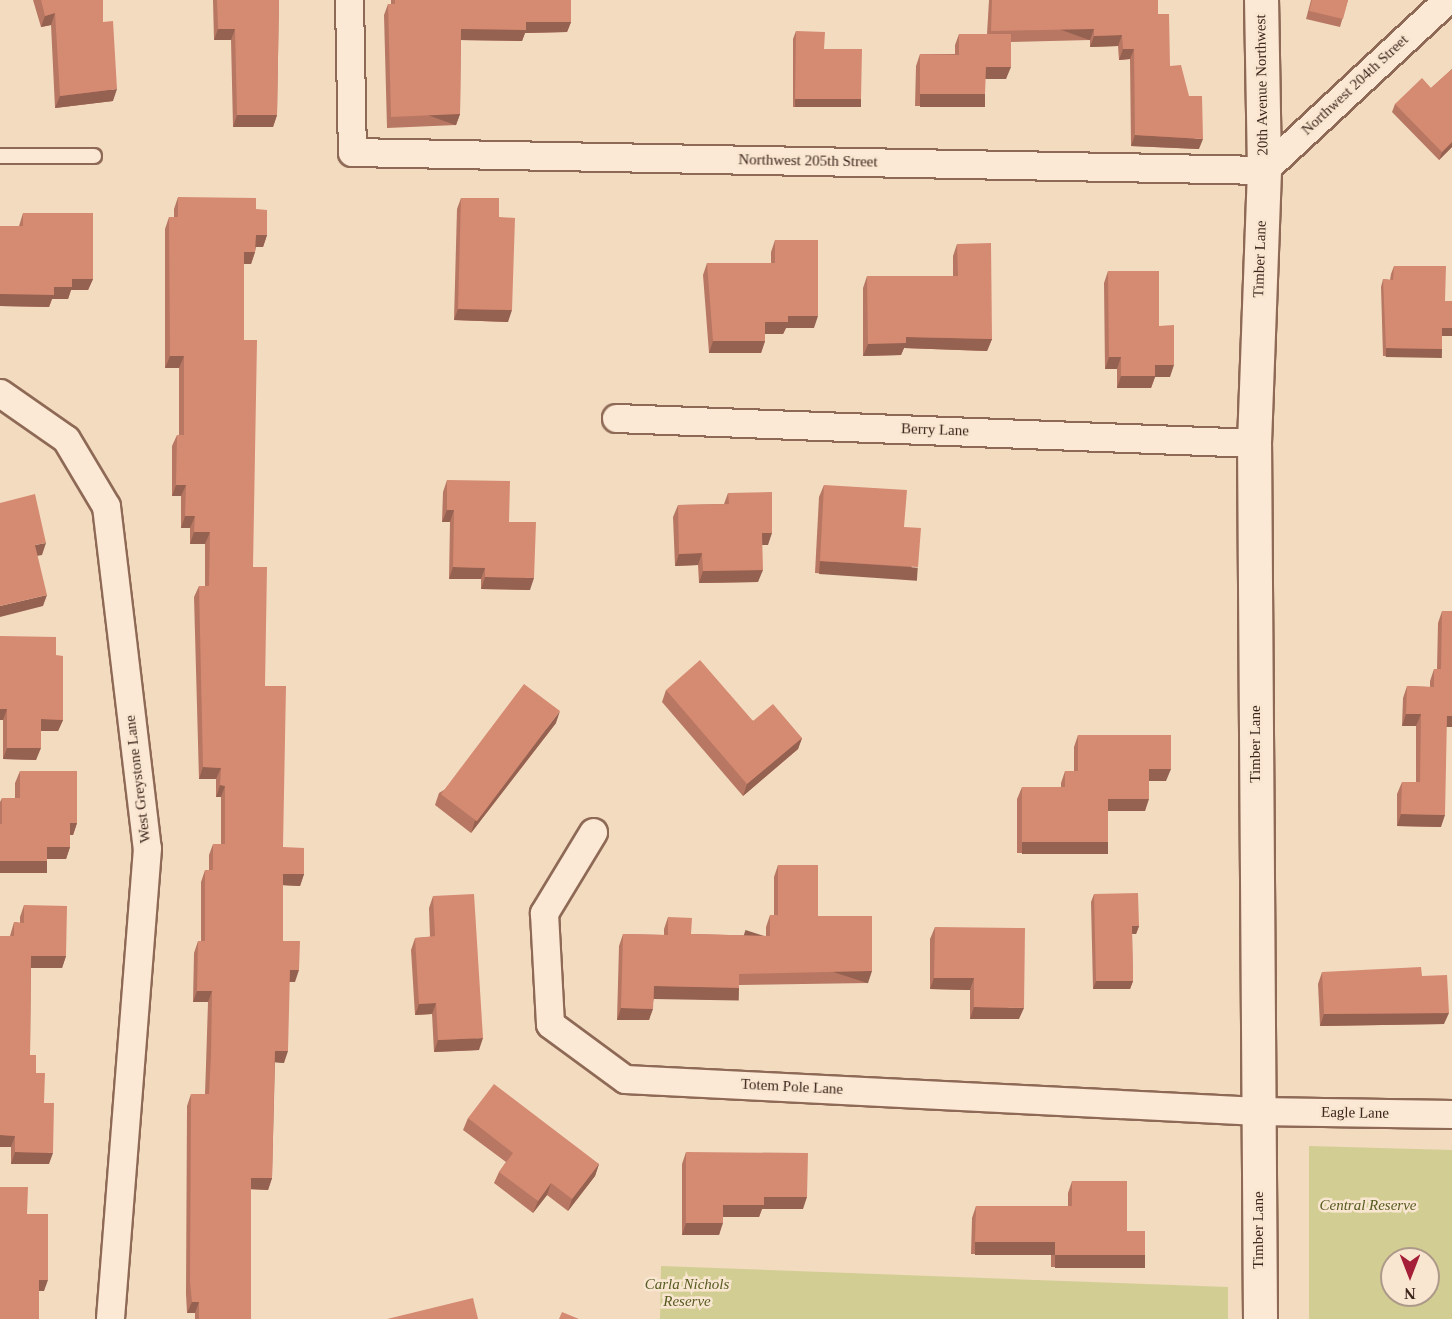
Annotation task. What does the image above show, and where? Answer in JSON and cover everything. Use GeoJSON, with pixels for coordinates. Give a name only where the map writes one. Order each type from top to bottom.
{"type":"FeatureCollection","features":[{"type":"Feature","properties":{"kind":"street","name":"Northwest 205th Street"},"geometry":{"type":"LineString","coordinates":[[349,0],[352,153],[1264,170]]}},
{"type":"Feature","properties":{"kind":"street","name":"20th Avenue Northwest"},"geometry":{"type":"LineString","coordinates":[[1261,0],[1264,170]]}},
{"type":"Feature","properties":{"kind":"street","name":"Northwest 204th Street"},"geometry":{"type":"LineString","coordinates":[[1264,170],[1447,0]]}},
{"type":"Feature","properties":{"kind":"street","name":"Timber Lane"},"geometry":{"type":"LineString","coordinates":[[1260,1319],[1254,443],[1264,170]]}},
{"type":"Feature","properties":{"kind":"street","name":"West Greystone Lane"},"geometry":{"type":"LineString","coordinates":[[0,393],[66,439],[106,506],[147,848],[110,1319]]}},
{"type":"Feature","properties":{"kind":"street","name":"Berry Lane"},"geometry":{"type":"LineString","coordinates":[[616,418],[1254,443]]}},
{"type":"Feature","properties":{"kind":"street","name":"Totem Pole Lane"},"geometry":{"type":"LineString","coordinates":[[593,832],[544,913],[550,1024],[625,1079],[1258,1111]]}},
{"type":"Feature","properties":{"kind":"street","name":"Eagle Lane"},"geometry":{"type":"LineString","coordinates":[[1258,1111],[1452,1114]]}},
{"type":"Feature","properties":{"kind":"lane"},"geometry":{"type":"LineString","coordinates":[[0,156],[94,156]]}},
{"type":"Feature","properties":{"kind":"green space","name":"Central Reserve"},"geometry":{"type":"Polygon","coordinates":[[[1309,1146],[1452,1150],[1452,1319],[1309,1319],[1309,1146]]]}},
{"type":"Feature","properties":{"kind":"green space","name":"Carla Nichols Reserve"},"geometry":{"type":"Polygon","coordinates":[[[661,1266],[1228,1287],[1228,1319],[660,1319],[661,1266]]]}},
{"type":"Feature","properties":{"kind":"building"},"geometry":{"type":"Polygon","coordinates":[[[41,0],[103,0],[103,22],[113,21],[117,89],[60,96],[55,13],[45,16],[41,0]]]}},
{"type":"Feature","properties":{"kind":"building"},"geometry":{"type":"Polygon","coordinates":[[[217,0],[279,0],[277,115],[237,115],[235,29],[218,29],[217,0]]]}},
{"type":"Feature","properties":{"kind":"building"},"geometry":{"type":"Polygon","coordinates":[[[395,0],[571,0],[571,22],[526,22],[526,30],[461,29],[460,114],[391,117],[388,4],[395,4],[395,0]]]}},
{"type":"Feature","properties":{"kind":"building"},"geometry":{"type":"Polygon","coordinates":[[[992,0],[1158,0],[1158,14],[1169,14],[1170,66],[1181,65],[1189,96],[1202,96],[1203,139],[1135,135],[1134,49],[1123,49],[1122,35],[1094,36],[1094,29],[991,31],[992,0]]]}},
{"type":"Feature","properties":{"kind":"building"},"geometry":{"type":"Polygon","coordinates":[[[1312,0],[1348,0],[1343,19],[1309,11],[1312,0]]]}},
{"type":"Feature","properties":{"kind":"building"},"geometry":{"type":"Polygon","coordinates":[[[796,31],[825,32],[824,49],[862,49],[861,99],[795,99],[796,31]]]}},
{"type":"Feature","properties":{"kind":"building"},"geometry":{"type":"Polygon","coordinates":[[[959,34],[1011,34],[1011,67],[986,67],[985,94],[920,94],[920,54],[959,55],[959,34]]]}},
{"type":"Feature","properties":{"kind":"building"},"geometry":{"type":"Polygon","coordinates":[[[1452,69],[1452,142],[1442,152],[1395,104],[1422,78],[1431,88],[1452,69]]]}},
{"type":"Feature","properties":{"kind":"building"},"geometry":{"type":"Polygon","coordinates":[[[178,197],[256,198],[256,209],[267,210],[267,235],[256,235],[255,252],[244,252],[244,340],[257,340],[253,567],[267,567],[265,686],[286,686],[283,847],[304,848],[304,874],[283,874],[283,941],[300,941],[299,970],[290,970],[288,1051],[275,1051],[272,1178],[251,1178],[251,1319],[199,1319],[199,1302],[192,1302],[190,1282],[191,1094],[209,1094],[211,1054],[212,991],[197,991],[198,941],[205,941],[205,870],[213,870],[213,844],[225,844],[225,786],[220,785],[221,768],[203,767],[199,586],[209,586],[210,532],[194,532],[195,516],[185,516],[186,485],[176,485],[177,435],[184,435],[184,356],[170,356],[169,217],[178,217],[178,197]]]}},
{"type":"Feature","properties":{"kind":"building"},"geometry":{"type":"Polygon","coordinates":[[[461,198],[499,198],[499,217],[515,218],[512,310],[458,309],[461,198]]]}},
{"type":"Feature","properties":{"kind":"building"},"geometry":{"type":"Polygon","coordinates":[[[23,213],[93,213],[93,279],[72,279],[72,287],[54,287],[54,295],[0,294],[0,226],[23,226],[23,213]]]}},
{"type":"Feature","properties":{"kind":"building"},"geometry":{"type":"Polygon","coordinates":[[[775,240],[818,240],[818,316],[788,316],[788,322],[765,322],[765,341],[713,341],[707,263],[775,263],[775,240]]]}},
{"type":"Feature","properties":{"kind":"building"},"geometry":{"type":"Polygon","coordinates":[[[991,243],[992,339],[906,337],[906,343],[868,344],[867,276],[958,276],[957,244],[991,243]]]}},
{"type":"Feature","properties":{"kind":"building"},"geometry":{"type":"Polygon","coordinates":[[[1394,266],[1446,266],[1445,301],[1452,301],[1452,328],[1442,328],[1442,349],[1386,348],[1383,279],[1393,280],[1394,266]]]}},
{"type":"Feature","properties":{"kind":"building"},"geometry":{"type":"Polygon","coordinates":[[[1108,271],[1159,271],[1159,326],[1174,325],[1174,365],[1155,365],[1155,376],[1121,376],[1121,357],[1109,357],[1108,271]]]}},
{"type":"Feature","properties":{"kind":"building"},"geometry":{"type":"Polygon","coordinates":[[[447,480],[510,481],[509,522],[536,522],[534,578],[485,577],[485,568],[453,567],[454,510],[447,510],[447,480]]]}},
{"type":"Feature","properties":{"kind":"building"},"geometry":{"type":"Polygon","coordinates":[[[824,485],[907,490],[904,527],[921,528],[918,567],[820,561],[824,485]]]}},
{"type":"Feature","properties":{"kind":"building"},"geometry":{"type":"Polygon","coordinates":[[[772,492],[772,533],[762,533],[763,570],[703,571],[702,553],[679,554],[678,505],[729,504],[728,493],[772,492]]]}},
{"type":"Feature","properties":{"kind":"building"},"geometry":{"type":"Polygon","coordinates":[[[35,494],[46,543],[35,545],[47,595],[0,606],[0,503],[35,494]]]}},
{"type":"Feature","properties":{"kind":"building"},"geometry":{"type":"Polygon","coordinates":[[[1442,611],[1452,611],[1452,716],[1447,716],[1445,815],[1401,814],[1402,782],[1420,782],[1421,714],[1406,714],[1407,686],[1434,687],[1434,669],[1441,669],[1442,611]]]}},
{"type":"Feature","properties":{"kind":"building"},"geometry":{"type":"Polygon","coordinates":[[[0,636],[56,637],[56,655],[63,656],[63,720],[41,719],[41,748],[7,748],[7,709],[0,709],[0,636]]]}},
{"type":"Feature","properties":{"kind":"building"},"geometry":{"type":"Polygon","coordinates":[[[700,660],[753,721],[773,704],[802,738],[747,784],[666,690],[700,660]]]}},
{"type":"Feature","properties":{"kind":"building"},"geometry":{"type":"Polygon","coordinates":[[[524,684],[560,711],[477,821],[441,794],[524,684]]]}},
{"type":"Feature","properties":{"kind":"building"},"geometry":{"type":"Polygon","coordinates":[[[1078,735],[1171,735],[1171,769],[1149,769],[1149,799],[1108,799],[1108,842],[1022,842],[1022,787],[1065,787],[1065,771],[1078,771],[1078,735]]]}},
{"type":"Feature","properties":{"kind":"building"},"geometry":{"type":"Polygon","coordinates":[[[20,771],[77,771],[77,823],[70,823],[70,847],[47,847],[47,861],[0,861],[2,798],[20,798],[20,771]]]}},
{"type":"Feature","properties":{"kind":"building"},"geometry":{"type":"Polygon","coordinates":[[[778,865],[818,865],[818,916],[872,916],[872,971],[739,974],[739,988],[654,986],[653,1009],[621,1008],[623,934],[668,935],[668,917],[692,918],[691,934],[770,936],[770,915],[778,915],[778,865]]]}},
{"type":"Feature","properties":{"kind":"building"},"geometry":{"type":"Polygon","coordinates":[[[1138,893],[1139,926],[1132,926],[1133,981],[1096,981],[1094,894],[1138,893]]]}},
{"type":"Feature","properties":{"kind":"building"},"geometry":{"type":"Polygon","coordinates":[[[474,894],[483,1038],[438,1040],[436,1003],[419,1004],[415,938],[435,936],[433,896],[474,894]]]}},
{"type":"Feature","properties":{"kind":"building"},"geometry":{"type":"Polygon","coordinates":[[[24,905],[67,906],[66,956],[31,956],[30,1055],[36,1055],[36,1073],[45,1073],[44,1103],[54,1103],[53,1153],[15,1152],[15,1136],[0,1135],[0,936],[14,936],[14,922],[24,923],[24,905]]]}},
{"type":"Feature","properties":{"kind":"building"},"geometry":{"type":"Polygon","coordinates":[[[935,927],[1025,928],[1024,1008],[974,1007],[974,978],[934,978],[935,927]]]}},
{"type":"Feature","properties":{"kind":"building"},"geometry":{"type":"Polygon","coordinates":[[[1421,967],[1422,976],[1447,975],[1449,1013],[1324,1014],[1322,972],[1421,967]]]}},
{"type":"Feature","properties":{"kind":"building"},"geometry":{"type":"Polygon","coordinates":[[[494,1084],[599,1164],[572,1199],[551,1183],[538,1201],[499,1172],[513,1153],[468,1118],[494,1084]]]}},
{"type":"Feature","properties":{"kind":"building"},"geometry":{"type":"Polygon","coordinates":[[[686,1152],[808,1153],[807,1197],[764,1197],[764,1205],[723,1205],[723,1223],[686,1223],[686,1152]]]}},
{"type":"Feature","properties":{"kind":"building"},"geometry":{"type":"Polygon","coordinates":[[[1072,1181],[1127,1181],[1127,1231],[1145,1231],[1145,1255],[1055,1255],[1055,1242],[975,1242],[976,1206],[1072,1206],[1072,1181]]]}},
{"type":"Feature","properties":{"kind":"building"},"geometry":{"type":"Polygon","coordinates":[[[0,1187],[28,1187],[27,1214],[48,1214],[48,1280],[39,1280],[39,1319],[0,1319],[0,1187]]]}},
{"type":"Feature","properties":{"kind":"building"},"geometry":{"type":"Polygon","coordinates":[[[473,1298],[478,1319],[387,1319],[473,1298]]]}},
{"type":"Feature","properties":{"kind":"building"},"geometry":{"type":"Polygon","coordinates":[[[562,1312],[579,1319],[559,1319],[562,1312]]]}}]}
